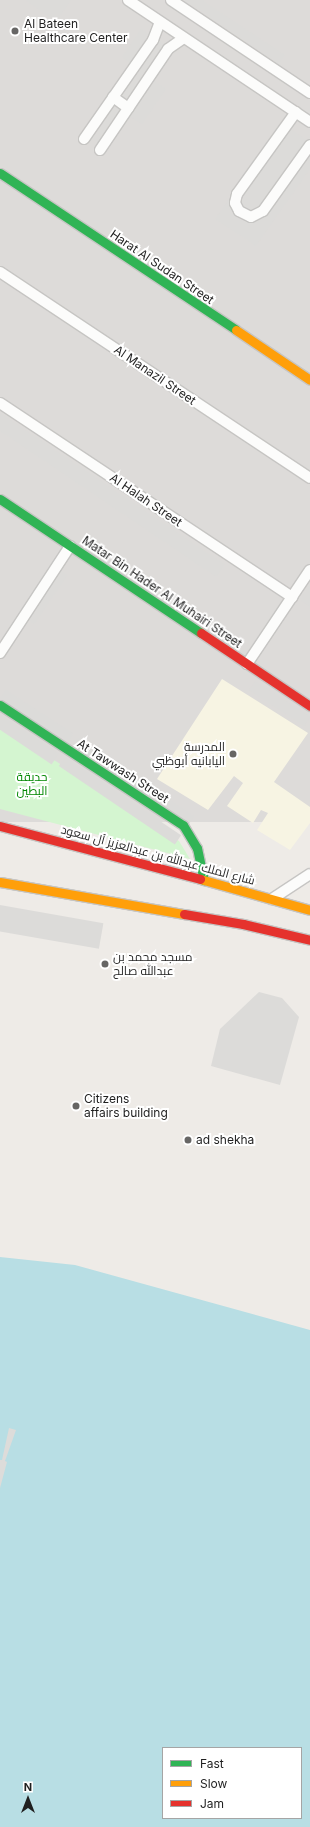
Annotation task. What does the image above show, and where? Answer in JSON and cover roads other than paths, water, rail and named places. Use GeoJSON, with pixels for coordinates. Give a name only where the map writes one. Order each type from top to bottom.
{"type":"FeatureCollection","features":[{"type":"Feature","properties":{"kind":"street"},"geometry":{"type":"LineString","coordinates":[[128,0],[310,122]]}},
{"type":"Feature","properties":{"kind":"street"},"geometry":{"type":"LineString","coordinates":[[171,0],[310,93]]}},
{"type":"Feature","properties":{"kind":"street"},"geometry":{"type":"LineString","coordinates":[[84,139],[153,40],[160,22]]}},
{"type":"Feature","properties":{"kind":"street"},"geometry":{"type":"LineString","coordinates":[[100,150],[168,49],[184,38]]}},
{"type":"Feature","properties":{"kind":"street"},"geometry":{"type":"LineString","coordinates":[[113,97],[128,108]]}},
{"type":"Feature","properties":{"kind":"street"},"geometry":{"type":"LineString","coordinates":[[296,112],[237,194],[235,202],[239,211],[251,217],[263,212],[310,145]]}},
{"type":"Feature","properties":{"kind":"street","name":"Harat Al Sudan Street"},"geometry":{"type":"LineString","coordinates":[[0,173],[310,380]]}},
{"type":"Feature","properties":{"kind":"street","name":"Al Manazil Street"},"geometry":{"type":"LineString","coordinates":[[0,272],[310,478]]}},
{"type":"Feature","properties":{"kind":"street","name":"Al Halah Street"},"geometry":{"type":"LineString","coordinates":[[0,403],[292,597]]}},
{"type":"Feature","properties":{"kind":"street","name":"Matar Bin Hader Al Muhairi Street"},"geometry":{"type":"LineString","coordinates":[[0,499],[310,706]]}},
{"type":"Feature","properties":{"kind":"street"},"geometry":{"type":"LineString","coordinates":[[0,653],[70,546]]}},
{"type":"Feature","properties":{"kind":"street"},"geometry":{"type":"LineString","coordinates":[[248,664],[310,570]]}},
{"type":"Feature","properties":{"kind":"street","name":"At Tawwash Street"},"geometry":{"type":"LineString","coordinates":[[0,705],[178,822],[190,833],[195,843],[204,880]]}},
{"type":"Feature","properties":{"kind":"street","name":"شارع الملك عبدالله بن عبدالعزيز آل سعود"},"geometry":{"type":"LineString","coordinates":[[0,826],[204,880],[310,910]]}},
{"type":"Feature","properties":{"kind":"street"},"geometry":{"type":"LineString","coordinates":[[272,899],[310,874]]}},
{"type":"Feature","properties":{"kind":"street"},"geometry":{"type":"LineString","coordinates":[[0,882],[243,924],[310,940]]}},
{"type":"Feature","properties":{"kind":"water"},"geometry":{"type":"Polygon","coordinates":[[[0,1257],[75,1265],[310,1330],[310,1827],[0,1827],[0,1257]]]}},
{"type":"Feature","properties":{"kind":"place","name":"Al Bateen Healthcare Center"},"geometry":{"type":"Point","coordinates":[15,31]}},
{"type":"Feature","properties":{"kind":"place","name":"المدرسة اليابانيه أبوظبي"},"geometry":{"type":"Point","coordinates":[233,754]}},
{"type":"Feature","properties":{"kind":"place","name":"مسجد محمد بن عبدالله صالح"},"geometry":{"type":"Point","coordinates":[105,964]}},
{"type":"Feature","properties":{"kind":"place","name":"Citizens affairs building"},"geometry":{"type":"Point","coordinates":[76,1106]}},
{"type":"Feature","properties":{"kind":"place","name":"ad shekha"},"geometry":{"type":"Point","coordinates":[188,1140]}},
{"type":"Feature","properties":{"kind":"park label","name":"حديقة البطين"},"geometry":{"type":"Point","coordinates":[32,784]}}]}
